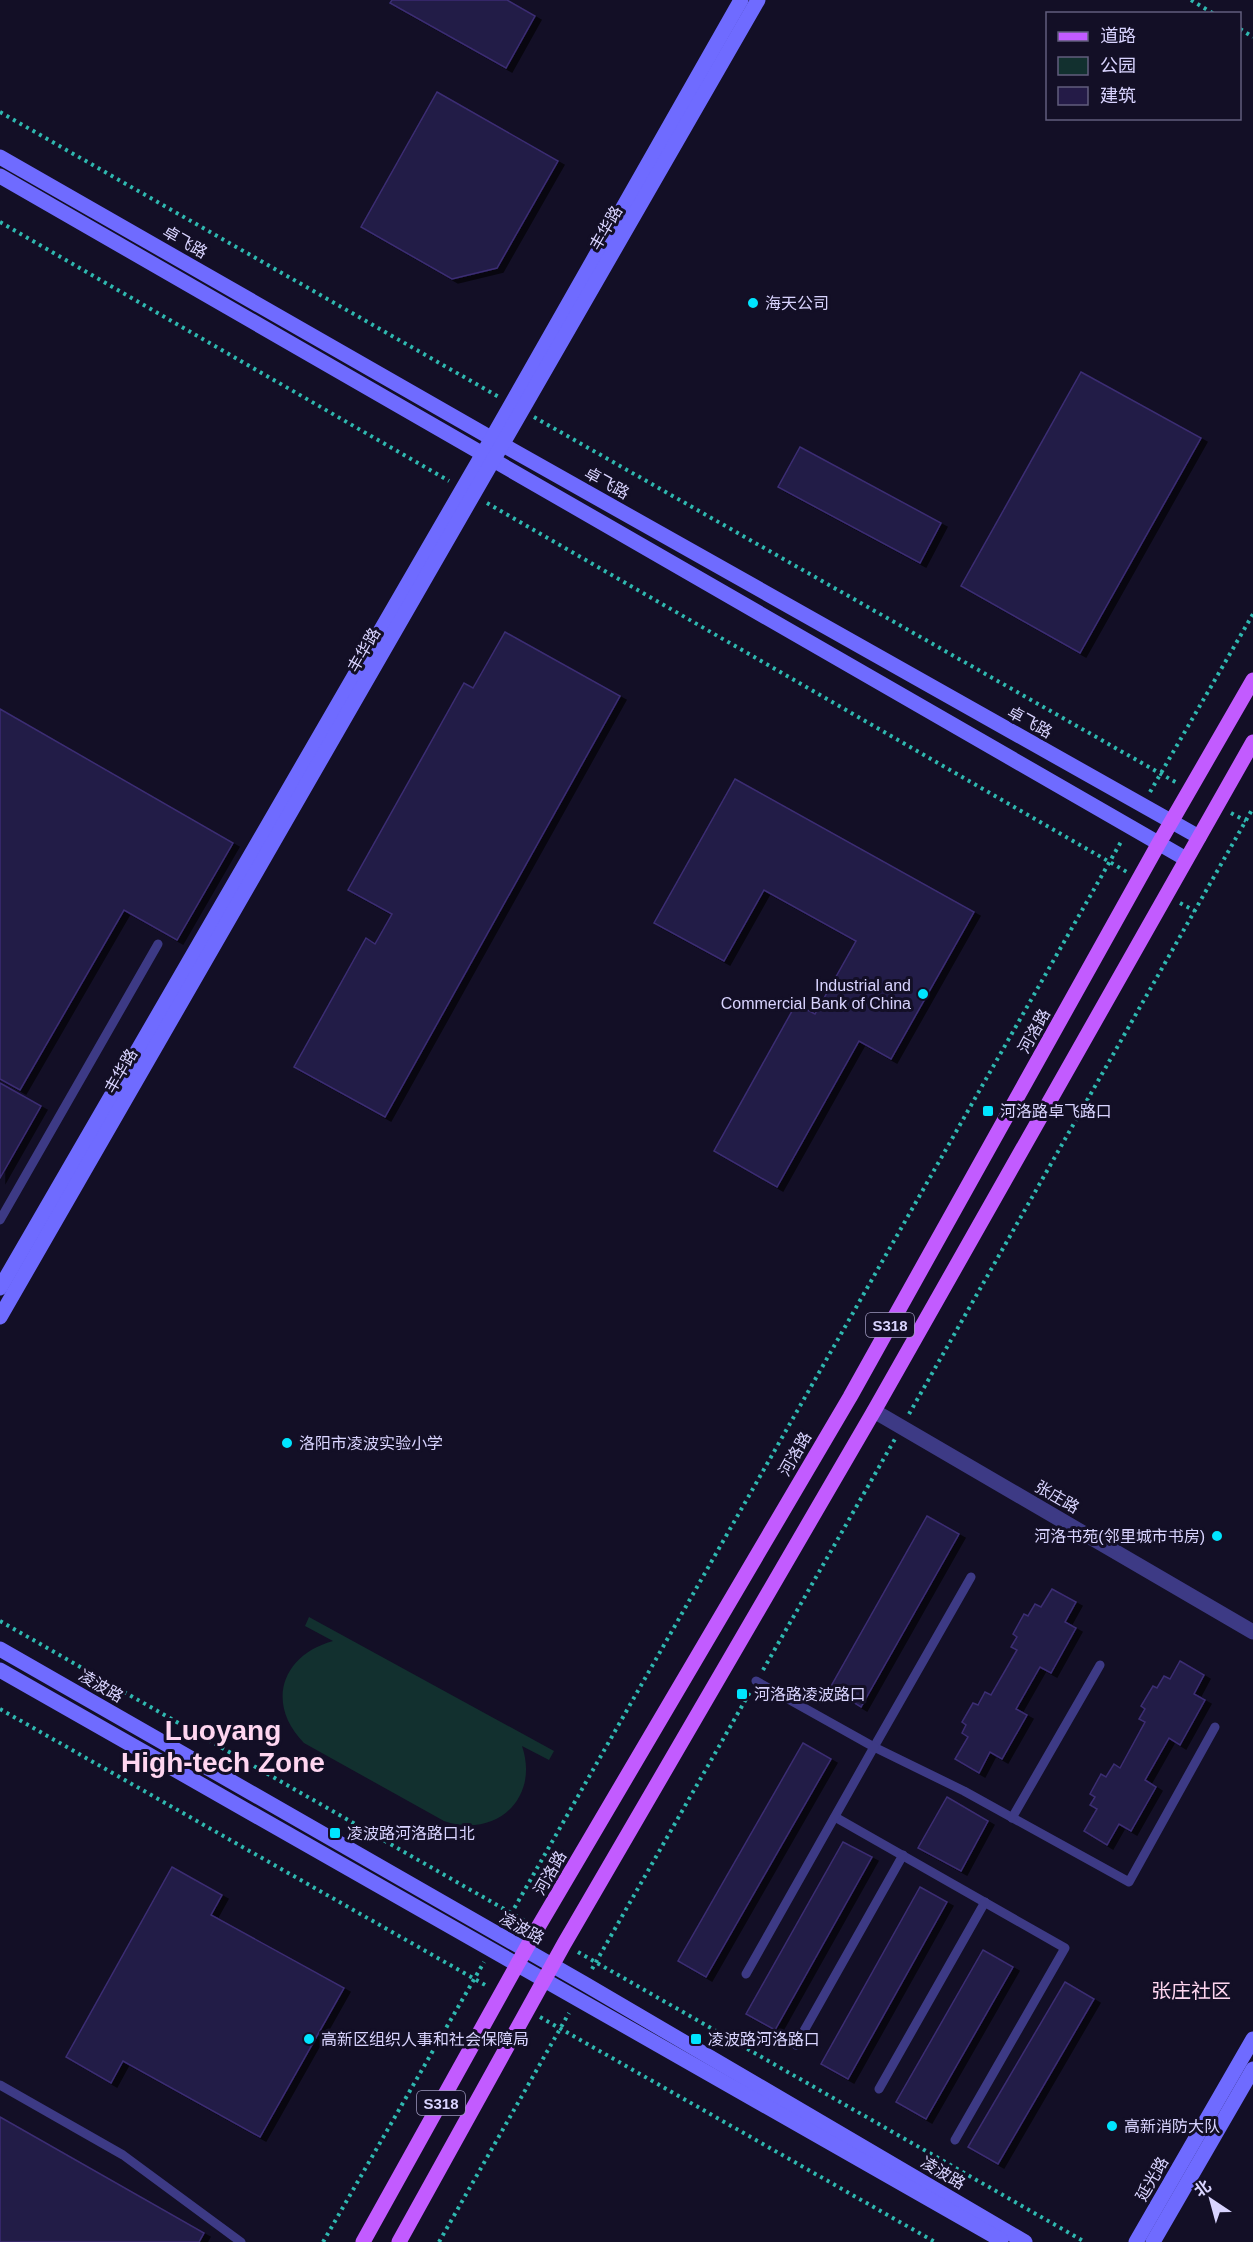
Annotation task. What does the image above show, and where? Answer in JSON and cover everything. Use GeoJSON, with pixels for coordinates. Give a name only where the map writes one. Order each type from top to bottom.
{"type":"FeatureCollection","features":[{"type":"Feature","properties":{"kind":"main road","name":"河洛路"},"geometry":{"type":"LineString","coordinates":[[363,2242],[522,1957],[850,1397],[1159,843],[1253,680]]}},
{"type":"Feature","properties":{"kind":"main road","name":"S318"},"geometry":{"type":"LineString","coordinates":[[399,2242],[527,2009],[874,1411],[1253,742]]}},
{"type":"Feature","properties":{"kind":"street","name":"丰华路"},"geometry":{"type":"LineString","coordinates":[[517,407],[741,0]]}},
{"type":"Feature","properties":{"kind":"street","name":"丰华路"},"geometry":{"type":"LineString","coordinates":[[0,1317],[497,441],[759,0]]}},
{"type":"Feature","properties":{"kind":"street","name":"卓飞路"},"geometry":{"type":"LineString","coordinates":[[0,157],[1198,837]]}},
{"type":"Feature","properties":{"kind":"street"},"geometry":{"type":"LineString","coordinates":[[0,176],[1186,859]]}},
{"type":"Feature","properties":{"kind":"street","name":"丰华路"},"geometry":{"type":"LineString","coordinates":[[0,1288],[468,492]]}},
{"type":"Feature","properties":{"kind":"street","name":"张庄路"},"geometry":{"type":"LineString","coordinates":[[874,1411],[1253,1632]]}},
{"type":"Feature","properties":{"kind":"street","name":"凌波路"},"geometry":{"type":"LineString","coordinates":[[0,1648],[495,1942]]}},
{"type":"Feature","properties":{"kind":"street","name":"凌波路"},"geometry":{"type":"LineString","coordinates":[[0,1670],[522,1957],[553,1965],[1025,2242]]}},
{"type":"Feature","properties":{"kind":"street","name":"凌波路"},"geometry":{"type":"LineString","coordinates":[[522,1957],[545,1979],[1005,2242]]}},
{"type":"Feature","properties":{"kind":"street","name":"延光路"},"geometry":{"type":"LineString","coordinates":[[1136,2242],[1253,2039]]}},
{"type":"Feature","properties":{"kind":"street","name":"延光路"},"geometry":{"type":"LineString","coordinates":[[1153,2242],[1253,2069]]}},
{"type":"Feature","properties":{"kind":"lane"},"geometry":{"type":"LineString","coordinates":[[0,1220],[158,944]]}},
{"type":"Feature","properties":{"kind":"lane"},"geometry":{"type":"LineString","coordinates":[[746,1974],[971,1577]]}},
{"type":"Feature","properties":{"kind":"lane"},"geometry":{"type":"LineString","coordinates":[[1012,1818],[1100,1665]]}},
{"type":"Feature","properties":{"kind":"lane"},"geometry":{"type":"LineString","coordinates":[[756,1681],[874,1748],[964,1791],[1129,1882],[1215,1727]]}},
{"type":"Feature","properties":{"kind":"lane"},"geometry":{"type":"LineString","coordinates":[[835,1816],[1065,1948],[956,2140]]}},
{"type":"Feature","properties":{"kind":"lane"},"geometry":{"type":"LineString","coordinates":[[796,2045],[903,1855]]}},
{"type":"Feature","properties":{"kind":"lane"},"geometry":{"type":"LineString","coordinates":[[879,2089],[985,1902]]}},
{"type":"Feature","properties":{"kind":"lane"},"geometry":{"type":"LineString","coordinates":[[0,2085],[123,2155],[241,2242]]}},
{"type":"Feature","properties":{"kind":"path"},"geometry":{"type":"LineString","coordinates":[[1191,0],[1211,12]]}},
{"type":"Feature","properties":{"kind":"path"},"geometry":{"type":"LineString","coordinates":[[0,112],[1190,790]]}},
{"type":"Feature","properties":{"kind":"path"},"geometry":{"type":"LineString","coordinates":[[0,222],[1139,879]]}},
{"type":"Feature","properties":{"kind":"path"},"geometry":{"type":"LineString","coordinates":[[1142,806],[1253,614]]}},
{"type":"Feature","properties":{"kind":"path"},"geometry":{"type":"LineString","coordinates":[[1217,805],[1246,821]]}},
{"type":"Feature","properties":{"kind":"path"},"geometry":{"type":"LineString","coordinates":[[585,1984],[595,1962],[1253,808]]}},
{"type":"Feature","properties":{"kind":"path"},"geometry":{"type":"LineString","coordinates":[[323,2242],[1130,826]]}},
{"type":"Feature","properties":{"kind":"path"},"geometry":{"type":"LineString","coordinates":[[1166,894],[1195,911]]}},
{"type":"Feature","properties":{"kind":"path"},"geometry":{"type":"LineString","coordinates":[[0,1708],[501,1995]]}},
{"type":"Feature","properties":{"kind":"path"},"geometry":{"type":"LineString","coordinates":[[439,2242],[578,1998]]}},
{"type":"Feature","properties":{"kind":"path"},"geometry":{"type":"LineString","coordinates":[[527,2009],[935,2242]]}},
{"type":"Feature","properties":{"kind":"green space"},"geometry":{"type":"Polygon","coordinates":[[[309,1617],[554,1751],[549,1760],[522,1746],[526,1765],[525,1783],[519,1798],[509,1810],[496,1819],[480,1824],[463,1825],[444,1821],[304,1743],[292,1728],[285,1712],[283,1697],[285,1682],[291,1669],[301,1657],[333,1641],[305,1626],[309,1617]]]}},
{"type":"Feature","properties":{"kind":"building"},"geometry":{"type":"Polygon","coordinates":[[[392,0],[507,0],[535,16],[506,68],[390,3],[392,0]]]}},
{"type":"Feature","properties":{"kind":"building"},"geometry":{"type":"Polygon","coordinates":[[[437,92],[558,161],[497,268],[452,279],[361,227],[437,92]]]}},
{"type":"Feature","properties":{"kind":"building"},"geometry":{"type":"Polygon","coordinates":[[[1081,372],[1201,438],[1080,653],[961,586],[1081,372]]]}},
{"type":"Feature","properties":{"kind":"building"},"geometry":{"type":"Polygon","coordinates":[[[800,447],[941,523],[920,563],[778,487],[800,447]]]}},
{"type":"Feature","properties":{"kind":"building"},"geometry":{"type":"Polygon","coordinates":[[[505,632],[620,696],[385,1117],[294,1067],[366,938],[375,944],[392,914],[348,890],[464,683],[473,688],[505,632]]]}},
{"type":"Feature","properties":{"kind":"building"},"geometry":{"type":"Polygon","coordinates":[[[0,709],[233,843],[177,940],[124,910],[20,1090],[0,1079],[0,709]]]}},
{"type":"Feature","properties":{"kind":"building"},"geometry":{"type":"Polygon","coordinates":[[[735,779],[974,912],[891,1059],[859,1041],[777,1187],[714,1151],[796,1004],[815,1014],[856,941],[764,890],[724,961],[654,923],[735,779]]]}},
{"type":"Feature","properties":{"kind":"building"},"geometry":{"type":"Polygon","coordinates":[[[0,1083],[41,1106],[0,1178],[0,1083]]]}},
{"type":"Feature","properties":{"kind":"building"},"geometry":{"type":"Polygon","coordinates":[[[927,1516],[959,1534],[861,1707],[830,1688],[927,1516]]]}},
{"type":"Feature","properties":{"kind":"building"},"geometry":{"type":"Polygon","coordinates":[[[1052,1589],[1076,1602],[1065,1622],[1076,1628],[1051,1673],[1040,1667],[1016,1709],[1027,1715],[1002,1759],[990,1752],[979,1773],[955,1759],[968,1737],[962,1733],[966,1725],[962,1722],[973,1703],[978,1705],[985,1692],[991,1695],[1017,1650],[1011,1647],[1017,1637],[1013,1634],[1024,1614],[1028,1616],[1035,1604],[1041,1607],[1052,1589]]]}},
{"type":"Feature","properties":{"kind":"building"},"geometry":{"type":"Polygon","coordinates":[[[1180,1661],[1204,1675],[1194,1694],[1205,1700],[1180,1745],[1169,1738],[1145,1780],[1156,1787],[1131,1831],[1119,1824],[1107,1845],[1084,1831],[1097,1809],[1090,1805],[1095,1797],[1090,1794],[1101,1774],[1106,1777],[1114,1764],[1120,1768],[1145,1722],[1139,1719],[1145,1709],[1141,1706],[1153,1686],[1157,1688],[1164,1676],[1170,1679],[1180,1661]]]}},
{"type":"Feature","properties":{"kind":"building"},"geometry":{"type":"Polygon","coordinates":[[[803,1743],[831,1759],[706,1977],[678,1961],[803,1743]]]}},
{"type":"Feature","properties":{"kind":"building"},"geometry":{"type":"Polygon","coordinates":[[[947,1797],[988,1821],[961,1871],[918,1848],[947,1797]]]}},
{"type":"Feature","properties":{"kind":"building"},"geometry":{"type":"Polygon","coordinates":[[[843,1842],[872,1857],[775,2030],[746,2014],[843,1842]]]}},
{"type":"Feature","properties":{"kind":"building"},"geometry":{"type":"Polygon","coordinates":[[[172,1867],[222,1895],[211,1915],[344,1988],[260,2137],[123,2061],[111,2083],[66,2057],[172,1867]]]}},
{"type":"Feature","properties":{"kind":"building"},"geometry":{"type":"Polygon","coordinates":[[[920,1887],[947,1902],[848,2079],[821,2064],[920,1887]]]}},
{"type":"Feature","properties":{"kind":"building"},"geometry":{"type":"Polygon","coordinates":[[[983,1950],[1013,1967],[926,2119],[896,2102],[983,1950]]]}},
{"type":"Feature","properties":{"kind":"building"},"geometry":{"type":"Polygon","coordinates":[[[1065,1982],[1094,1999],[998,2164],[968,2147],[1065,1982]]]}},
{"type":"Feature","properties":{"kind":"building"},"geometry":{"type":"Polygon","coordinates":[[[0,2117],[204,2233],[199,2242],[0,2242],[0,2117]]]}},
{"type":"Feature","properties":{"kind":"place","name":"海天公司"},"geometry":{"type":"Point","coordinates":[753,303]}},
{"type":"Feature","properties":{"kind":"place","name":"Industrial and Commercial Bank of China"},"geometry":{"type":"Point","coordinates":[923,994]}},
{"type":"Feature","properties":{"kind":"place","name":"河洛路卓飞路口"},"geometry":{"type":"Point","coordinates":[988,1111]}},
{"type":"Feature","properties":{"kind":"place","name":"洛阳市凌波实验小学"},"geometry":{"type":"Point","coordinates":[287,1443]}},
{"type":"Feature","properties":{"kind":"place","name":"河洛书苑(邻里城市书房)"},"geometry":{"type":"Point","coordinates":[1217,1536]}},
{"type":"Feature","properties":{"kind":"place","name":"河洛路凌波路口"},"geometry":{"type":"Point","coordinates":[742,1694]}},
{"type":"Feature","properties":{"kind":"place","name":"凌波路河洛路口北"},"geometry":{"type":"Point","coordinates":[335,1833]}},
{"type":"Feature","properties":{"kind":"place","name":"高新区组织人事和社会保障局"},"geometry":{"type":"Point","coordinates":[309,2039]}},
{"type":"Feature","properties":{"kind":"place","name":"凌波路河洛路口"},"geometry":{"type":"Point","coordinates":[696,2039]}},
{"type":"Feature","properties":{"kind":"place","name":"高新消防大队"},"geometry":{"type":"Point","coordinates":[1112,2126]}},
{"type":"Feature","properties":{"kind":"district","name":"Luoyang High-tech Zone"},"geometry":{"type":"Point","coordinates":[223,1746]}},
{"type":"Feature","properties":{"kind":"district","name":"张庄社区"},"geometry":{"type":"Point","coordinates":[1191,1991]}}]}
